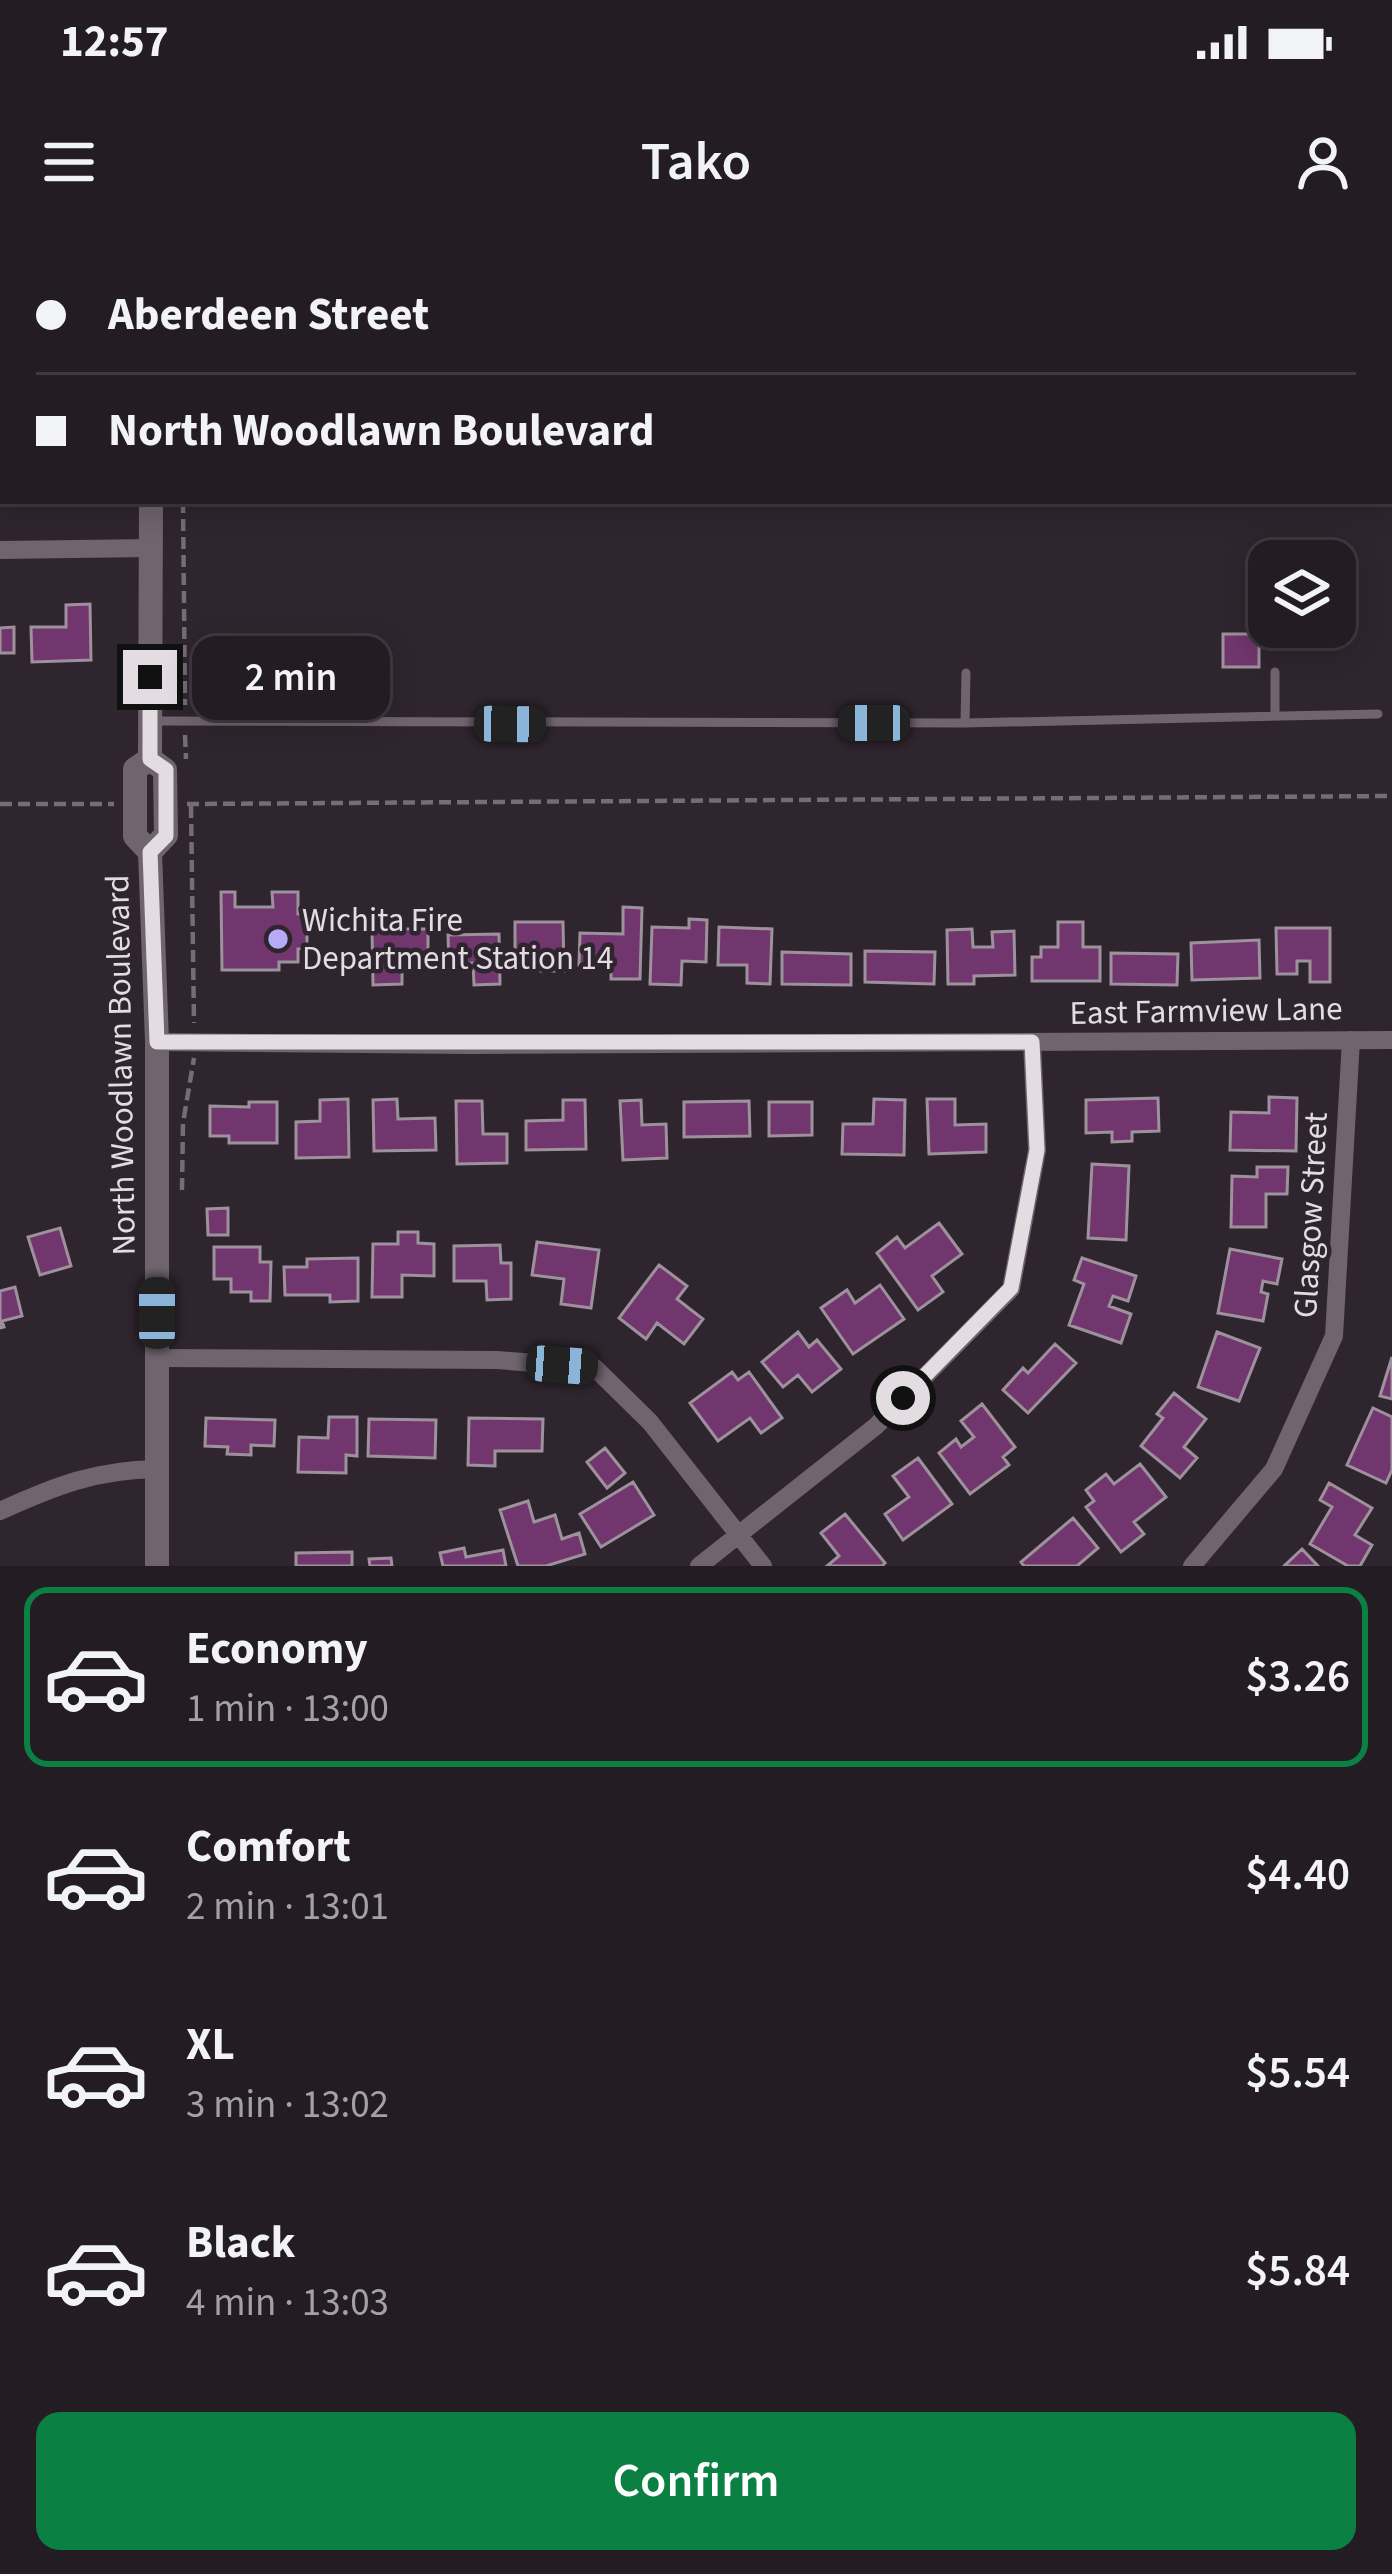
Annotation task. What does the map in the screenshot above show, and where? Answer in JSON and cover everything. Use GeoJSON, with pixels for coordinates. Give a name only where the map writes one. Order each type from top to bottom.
{"type":"FeatureCollection","features":[{"type":"Feature","properties":{"kind":"main road","name":"North Woodlawn Boulevard"},"geometry":{"type":"LineString","coordinates":[[151,504],[150,759],[135,769],[135,836],[150,852],[157,1042],[157,1566]]}},
{"type":"Feature","properties":{"kind":"street"},"geometry":{"type":"LineString","coordinates":[[0,550],[151,548]]}},
{"type":"Feature","properties":{"kind":"street","name":"Glasgow Street"},"geometry":{"type":"LineString","coordinates":[[1192,1566],[1274,1469],[1334,1336],[1351,1040]]}},
{"type":"Feature","properties":{"kind":"street","name":"East Farmview Lane"},"geometry":{"type":"LineString","coordinates":[[157,1042],[1392,1040]]}},
{"type":"Feature","properties":{"kind":"street"},"geometry":{"type":"LineString","coordinates":[[699,1566],[876,1426],[1011,1288],[1037,1150],[1032,1042]]}},
{"type":"Feature","properties":{"kind":"street"},"geometry":{"type":"LineString","coordinates":[[157,1358],[497,1360],[595,1368],[650,1422],[763,1566]]}},
{"type":"Feature","properties":{"kind":"street"},"geometry":{"type":"LineString","coordinates":[[0,1511],[60,1483],[118,1470],[157,1469]]}},
{"type":"Feature","properties":{"kind":"lane"},"geometry":{"type":"LineString","coordinates":[[1275,672],[1275,716]]}},
{"type":"Feature","properties":{"kind":"lane"},"geometry":{"type":"LineString","coordinates":[[965,723],[966,673]]}},
{"type":"Feature","properties":{"kind":"lane"},"geometry":{"type":"LineString","coordinates":[[149,721],[965,723],[1378,714]]}},
{"type":"Feature","properties":{"kind":"path"},"geometry":{"type":"LineString","coordinates":[[183,504],[187,765]]}},
{"type":"Feature","properties":{"kind":"path"},"geometry":{"type":"LineString","coordinates":[[182,1194],[183,1123],[194,1042],[190,804],[1392,796]]}},
{"type":"Feature","properties":{"kind":"path"},"geometry":{"type":"LineString","coordinates":[[0,804],[119,803]]}},
{"type":"Feature","properties":{"kind":"building"},"geometry":{"type":"Polygon","coordinates":[[[90,604],[91,660],[32,662],[31,627],[66,627],[66,605],[90,604]]]}},
{"type":"Feature","properties":{"kind":"building"},"geometry":{"type":"Polygon","coordinates":[[[14,627],[14,653],[0,653],[0,628],[14,627]]]}},
{"type":"Feature","properties":{"kind":"building"},"geometry":{"type":"Polygon","coordinates":[[[1223,634],[1248,634],[1248,648],[1259,648],[1259,667],[1223,667],[1223,634]]]}},
{"type":"Feature","properties":{"kind":"building"},"geometry":{"type":"Polygon","coordinates":[[[221,892],[235,892],[235,907],[273,907],[272,892],[298,892],[298,914],[307,914],[307,948],[298,949],[298,962],[279,962],[279,970],[222,970],[221,892]]]}},
{"type":"Feature","properties":{"kind":"building"},"geometry":{"type":"Polygon","coordinates":[[[623,907],[642,908],[640,979],[611,979],[611,965],[579,965],[580,933],[623,934],[623,907]]]}},
{"type":"Feature","properties":{"kind":"building"},"geometry":{"type":"Polygon","coordinates":[[[689,919],[707,920],[706,962],[682,961],[681,985],[650,984],[652,927],[689,928],[689,919]]]}},
{"type":"Feature","properties":{"kind":"building"},"geometry":{"type":"Polygon","coordinates":[[[515,922],[563,922],[564,971],[541,971],[541,952],[515,953],[515,922]]]}},
{"type":"Feature","properties":{"kind":"building"},"geometry":{"type":"Polygon","coordinates":[[[1058,922],[1083,922],[1083,947],[1100,947],[1100,981],[1032,981],[1032,957],[1041,957],[1041,947],[1058,947],[1058,922]]]}},
{"type":"Feature","properties":{"kind":"building"},"geometry":{"type":"Polygon","coordinates":[[[719,927],[772,929],[770,984],[747,983],[747,965],[718,965],[719,927]]]}},
{"type":"Feature","properties":{"kind":"building"},"geometry":{"type":"Polygon","coordinates":[[[1276,928],[1330,928],[1330,982],[1310,982],[1310,961],[1297,961],[1297,974],[1277,974],[1276,928]]]}},
{"type":"Feature","properties":{"kind":"building"},"geometry":{"type":"Polygon","coordinates":[[[372,929],[428,929],[428,961],[402,962],[402,984],[373,985],[372,929]]]}},
{"type":"Feature","properties":{"kind":"building"},"geometry":{"type":"Polygon","coordinates":[[[972,929],[973,947],[993,947],[992,932],[1014,931],[1015,975],[974,976],[974,984],[948,984],[947,930],[972,929]]]}},
{"type":"Feature","properties":{"kind":"building"},"geometry":{"type":"Polygon","coordinates":[[[499,934],[500,984],[474,985],[473,963],[449,964],[448,935],[499,934]]]}},
{"type":"Feature","properties":{"kind":"building"},"geometry":{"type":"Polygon","coordinates":[[[1259,940],[1260,978],[1192,980],[1191,943],[1259,940]]]}},
{"type":"Feature","properties":{"kind":"building"},"geometry":{"type":"Polygon","coordinates":[[[865,951],[935,952],[934,984],[865,982],[865,951]]]}},
{"type":"Feature","properties":{"kind":"building"},"geometry":{"type":"Polygon","coordinates":[[[782,952],[851,954],[851,985],[782,984],[782,952]]]}},
{"type":"Feature","properties":{"kind":"building"},"geometry":{"type":"Polygon","coordinates":[[[1111,953],[1178,954],[1177,985],[1111,984],[1111,953]]]}},
{"type":"Feature","properties":{"kind":"building"},"geometry":{"type":"Polygon","coordinates":[[[1269,1097],[1297,1098],[1296,1151],[1230,1150],[1231,1112],[1269,1113],[1269,1097]]]}},
{"type":"Feature","properties":{"kind":"building"},"geometry":{"type":"Polygon","coordinates":[[[1158,1098],[1159,1131],[1132,1132],[1132,1141],[1112,1142],[1112,1132],[1086,1133],[1086,1100],[1158,1098]]]}},
{"type":"Feature","properties":{"kind":"building"},"geometry":{"type":"Polygon","coordinates":[[[348,1099],[349,1157],[296,1158],[296,1122],[320,1121],[320,1100],[348,1099]]]}},
{"type":"Feature","properties":{"kind":"building"},"geometry":{"type":"Polygon","coordinates":[[[397,1099],[398,1119],[435,1118],[436,1150],[374,1151],[373,1100],[397,1099]]]}},
{"type":"Feature","properties":{"kind":"building"},"geometry":{"type":"Polygon","coordinates":[[[874,1099],[905,1100],[904,1155],[842,1154],[843,1124],[873,1124],[874,1099]]]}},
{"type":"Feature","properties":{"kind":"building"},"geometry":{"type":"Polygon","coordinates":[[[927,1099],[955,1099],[955,1125],[986,1124],[986,1152],[929,1154],[927,1099]]]}},
{"type":"Feature","properties":{"kind":"building"},"geometry":{"type":"Polygon","coordinates":[[[563,1100],[585,1100],[586,1149],[526,1150],[526,1121],[563,1120],[563,1100]]]}},
{"type":"Feature","properties":{"kind":"building"},"geometry":{"type":"Polygon","coordinates":[[[641,1100],[642,1125],[666,1124],[667,1158],[623,1160],[620,1101],[641,1100]]]}},
{"type":"Feature","properties":{"kind":"building"},"geometry":{"type":"Polygon","coordinates":[[[456,1101],[482,1101],[483,1134],[507,1134],[507,1163],[457,1164],[456,1101]]]}},
{"type":"Feature","properties":{"kind":"building"},"geometry":{"type":"Polygon","coordinates":[[[749,1101],[750,1136],[684,1137],[684,1102],[749,1101]]]}},
{"type":"Feature","properties":{"kind":"building"},"geometry":{"type":"Polygon","coordinates":[[[249,1102],[277,1102],[277,1143],[229,1143],[229,1136],[210,1136],[210,1106],[249,1107],[249,1102]]]}},
{"type":"Feature","properties":{"kind":"building"},"geometry":{"type":"Polygon","coordinates":[[[769,1102],[812,1102],[812,1135],[769,1136],[769,1102]]]}},
{"type":"Feature","properties":{"kind":"building"},"geometry":{"type":"Polygon","coordinates":[[[1092,1164],[1129,1166],[1126,1240],[1088,1238],[1092,1164]]]}},
{"type":"Feature","properties":{"kind":"building"},"geometry":{"type":"Polygon","coordinates":[[[1257,1167],[1288,1167],[1287,1194],[1266,1194],[1266,1227],[1231,1227],[1232,1176],[1257,1177],[1257,1167]]]}},
{"type":"Feature","properties":{"kind":"building"},"geometry":{"type":"Polygon","coordinates":[[[228,1208],[228,1235],[208,1235],[207,1209],[228,1208]]]}},
{"type":"Feature","properties":{"kind":"building"},"geometry":{"type":"Polygon","coordinates":[[[939,1223],[962,1254],[932,1276],[943,1292],[918,1310],[877,1253],[897,1237],[905,1248],[939,1223]]]}},
{"type":"Feature","properties":{"kind":"building"},"geometry":{"type":"Polygon","coordinates":[[[60,1228],[71,1266],[40,1275],[28,1237],[60,1228]]]}},
{"type":"Feature","properties":{"kind":"building"},"geometry":{"type":"Polygon","coordinates":[[[398,1232],[418,1232],[418,1243],[434,1244],[434,1276],[402,1275],[402,1297],[372,1297],[373,1244],[398,1244],[398,1232]]]}},
{"type":"Feature","properties":{"kind":"building"},"geometry":{"type":"Polygon","coordinates":[[[537,1242],[599,1250],[591,1308],[561,1304],[564,1279],[532,1275],[537,1242]]]}},
{"type":"Feature","properties":{"kind":"building"},"geometry":{"type":"Polygon","coordinates":[[[500,1245],[501,1263],[511,1263],[511,1299],[487,1300],[486,1281],[454,1281],[454,1246],[500,1245]]]}},
{"type":"Feature","properties":{"kind":"building"},"geometry":{"type":"Polygon","coordinates":[[[214,1247],[260,1247],[260,1262],[271,1262],[270,1301],[251,1301],[251,1292],[231,1292],[231,1279],[214,1279],[214,1247]]]}},
{"type":"Feature","properties":{"kind":"building"},"geometry":{"type":"Polygon","coordinates":[[[1230,1249],[1282,1259],[1277,1284],[1263,1281],[1261,1292],[1268,1294],[1263,1321],[1218,1313],[1230,1249]]]}},
{"type":"Feature","properties":{"kind":"building"},"geometry":{"type":"Polygon","coordinates":[[[358,1258],[358,1301],[330,1302],[330,1295],[285,1295],[284,1267],[307,1267],[307,1259],[358,1258]]]}},
{"type":"Feature","properties":{"kind":"building"},"geometry":{"type":"Polygon","coordinates":[[[1082,1258],[1136,1276],[1128,1301],[1113,1296],[1109,1306],[1131,1314],[1121,1343],[1069,1325],[1084,1284],[1074,1280],[1082,1258]]]}},
{"type":"Feature","properties":{"kind":"building"},"geometry":{"type":"Polygon","coordinates":[[[659,1265],[687,1286],[677,1299],[703,1319],[684,1344],[657,1323],[646,1339],[619,1318],[659,1265]]]}},
{"type":"Feature","properties":{"kind":"building"},"geometry":{"type":"Polygon","coordinates":[[[880,1285],[904,1319],[853,1354],[821,1308],[847,1290],[855,1303],[880,1285]]]}},
{"type":"Feature","properties":{"kind":"building"},"geometry":{"type":"Polygon","coordinates":[[[15,1287],[22,1316],[2,1321],[0,1328],[0,1291],[15,1287]]]}},
{"type":"Feature","properties":{"kind":"building"},"geometry":{"type":"Polygon","coordinates":[[[798,1332],[809,1347],[817,1340],[841,1369],[812,1392],[798,1375],[783,1387],[762,1362],[798,1332]]]}},
{"type":"Feature","properties":{"kind":"building"},"geometry":{"type":"Polygon","coordinates":[[[1217,1332],[1260,1348],[1239,1401],[1198,1387],[1217,1332]]]}},
{"type":"Feature","properties":{"kind":"building"},"geometry":{"type":"Polygon","coordinates":[[[1055,1344],[1076,1363],[1028,1413],[1003,1390],[1023,1368],[1028,1373],[1055,1344]]]}},
{"type":"Feature","properties":{"kind":"building"},"geometry":{"type":"Polygon","coordinates":[[[1392,1357],[1392,1399],[1380,1396],[1392,1357]]]}},
{"type":"Feature","properties":{"kind":"building"},"geometry":{"type":"Polygon","coordinates":[[[732,1372],[738,1380],[749,1372],[782,1418],[761,1433],[750,1418],[718,1441],[690,1403],[732,1372]]]}},
{"type":"Feature","properties":{"kind":"building"},"geometry":{"type":"Polygon","coordinates":[[[1174,1393],[1206,1419],[1184,1447],[1197,1458],[1180,1478],[1141,1446],[1163,1418],[1157,1414],[1174,1393]]]}},
{"type":"Feature","properties":{"kind":"building"},"geometry":{"type":"Polygon","coordinates":[[[982,1404],[1015,1447],[1003,1457],[1009,1465],[970,1494],[939,1453],[956,1439],[961,1447],[974,1437],[961,1421],[982,1404]]]}},
{"type":"Feature","properties":{"kind":"building"},"geometry":{"type":"Polygon","coordinates":[[[1373,1408],[1392,1417],[1392,1470],[1386,1483],[1347,1465],[1373,1408]]]}},
{"type":"Feature","properties":{"kind":"building"},"geometry":{"type":"Polygon","coordinates":[[[329,1417],[357,1417],[357,1456],[346,1455],[346,1473],[298,1472],[299,1437],[328,1438],[329,1417]]]}},
{"type":"Feature","properties":{"kind":"building"},"geometry":{"type":"Polygon","coordinates":[[[206,1418],[275,1420],[274,1446],[251,1445],[251,1455],[227,1454],[228,1447],[205,1446],[206,1418]]]}},
{"type":"Feature","properties":{"kind":"building"},"geometry":{"type":"Polygon","coordinates":[[[469,1418],[543,1419],[542,1451],[495,1451],[495,1466],[468,1465],[469,1418]]]}},
{"type":"Feature","properties":{"kind":"building"},"geometry":{"type":"Polygon","coordinates":[[[369,1419],[436,1420],[435,1458],[368,1456],[369,1419]]]}},
{"type":"Feature","properties":{"kind":"building"},"geometry":{"type":"Polygon","coordinates":[[[605,1448],[625,1473],[607,1488],[587,1462],[605,1448]]]}},
{"type":"Feature","properties":{"kind":"building"},"geometry":{"type":"Polygon","coordinates":[[[918,1458],[952,1504],[903,1540],[885,1514],[909,1497],[893,1476],[918,1458]]]}},
{"type":"Feature","properties":{"kind":"building"},"geometry":{"type":"Polygon","coordinates":[[[1140,1464],[1166,1497],[1134,1522],[1144,1534],[1121,1552],[1086,1507],[1094,1501],[1086,1490],[1106,1474],[1114,1484],[1140,1464]]]}},
{"type":"Feature","properties":{"kind":"building"},"geometry":{"type":"Polygon","coordinates":[[[633,1482],[654,1515],[601,1547],[580,1514],[633,1482]]]}},
{"type":"Feature","properties":{"kind":"building"},"geometry":{"type":"Polygon","coordinates":[[[1329,1483],[1372,1508],[1355,1535],[1372,1545],[1360,1566],[1348,1566],[1310,1544],[1332,1507],[1320,1500],[1329,1483]]]}},
{"type":"Feature","properties":{"kind":"building"},"geometry":{"type":"Polygon","coordinates":[[[528,1501],[534,1522],[555,1515],[562,1539],[579,1533],[585,1554],[546,1566],[518,1566],[500,1510],[528,1501]]]}},
{"type":"Feature","properties":{"kind":"building"},"geometry":{"type":"Polygon","coordinates":[[[845,1514],[885,1563],[882,1566],[827,1566],[839,1556],[821,1533],[845,1514]]]}},
{"type":"Feature","properties":{"kind":"building"},"geometry":{"type":"Polygon","coordinates":[[[1073,1518],[1098,1548],[1077,1566],[1024,1566],[1021,1562],[1073,1518]]]}},
{"type":"Feature","properties":{"kind":"building"},"geometry":{"type":"Polygon","coordinates":[[[464,1548],[466,1557],[503,1550],[506,1566],[443,1566],[440,1553],[464,1548]]]}},
{"type":"Feature","properties":{"kind":"building"},"geometry":{"type":"Polygon","coordinates":[[[1302,1549],[1318,1566],[1284,1566],[1302,1549]]]}},
{"type":"Feature","properties":{"kind":"building"},"geometry":{"type":"Polygon","coordinates":[[[352,1552],[352,1566],[296,1566],[296,1553],[352,1552]]]}},
{"type":"Feature","properties":{"kind":"building"},"geometry":{"type":"Polygon","coordinates":[[[391,1558],[392,1566],[370,1566],[369,1559],[391,1558]]]}},
{"type":"Feature","properties":{"kind":"place","name":"Wichita Fire Department Station 14"},"geometry":{"type":"Point","coordinates":[278,939]}},
{"type":"Feature","properties":{"kind":"route"},"geometry":{"type":"LineString","coordinates":[[150,677],[150,759],[166,770],[166,836],[150,852],[157,1042],[1032,1042],[1037,1150],[1011,1288],[903,1398]]}}]}
